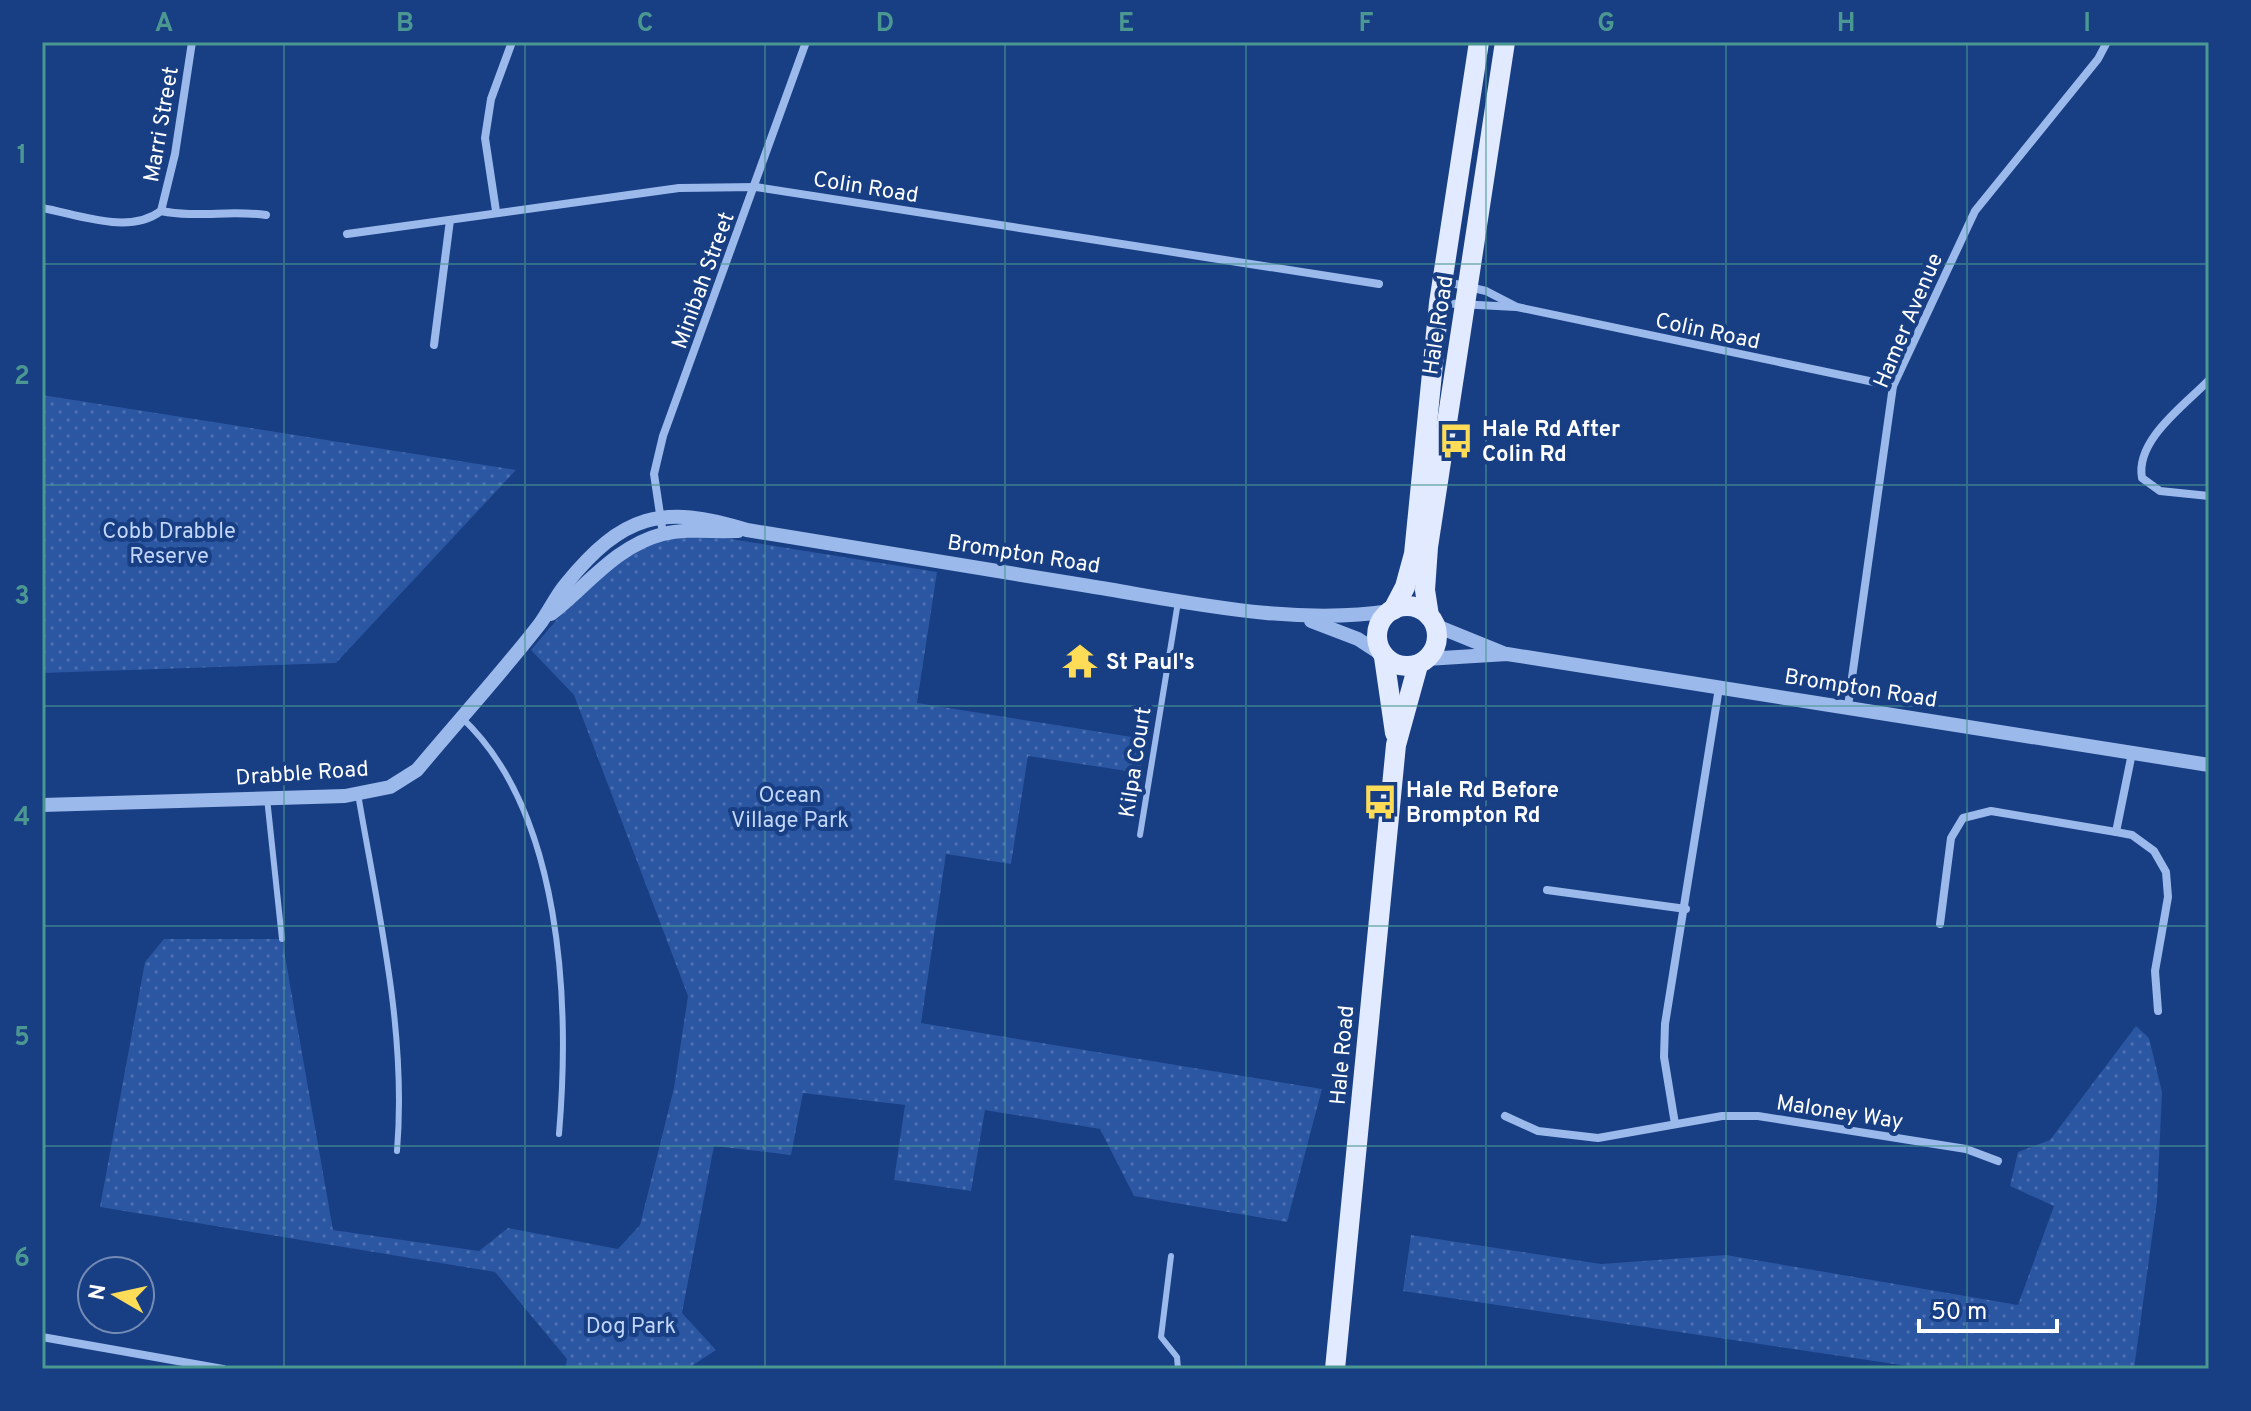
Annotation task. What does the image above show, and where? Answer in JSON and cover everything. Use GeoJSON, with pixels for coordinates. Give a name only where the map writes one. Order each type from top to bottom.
{"type":"FeatureCollection","features":[{"type":"Feature","properties":{"kind":"main road","name":"Hale Road"},"geometry":{"type":"LineString","coordinates":[[1392,610],[1405,587],[1414,554],[1439,303],[1479,42]]}},
{"type":"Feature","properties":{"kind":"main road","name":"Hale Road"},"geometry":{"type":"LineString","coordinates":[[1432,621],[1425,590],[1428,547],[1505,42]]}},
{"type":"Feature","properties":{"kind":"main road"},"geometry":{"type":"LineString","coordinates":[[1412,607],[1432,621],[1434,649],[1422,662],[1406,667],[1384,656],[1378,647],[1378,627],[1392,610],[1412,607]]}},
{"type":"Feature","properties":{"kind":"main road","name":"Hale Road"},"geometry":{"type":"LineString","coordinates":[[1384,656],[1396,745]]}},
{"type":"Feature","properties":{"kind":"main road","name":"Hale Road"},"geometry":{"type":"LineString","coordinates":[[1335,1369],[1396,745],[1422,662]]}},
{"type":"Feature","properties":{"kind":"street","name":"Marri Street"},"geometry":{"type":"LineString","coordinates":[[161,211],[175,154],[192,42]]}},
{"type":"Feature","properties":{"kind":"street"},"geometry":{"type":"LineString","coordinates":[[496,211],[485,138],[491,99],[512,42]]}},
{"type":"Feature","properties":{"kind":"street","name":"Minibah Street"},"geometry":{"type":"LineString","coordinates":[[663,534],[654,474],[663,436],[756,187],[806,42]]}},
{"type":"Feature","properties":{"kind":"street","name":"Hamer Avenue"},"geometry":{"type":"LineString","coordinates":[[1848,706],[1893,386],[1975,211],[2098,59],[2107,42]]}},
{"type":"Feature","properties":{"kind":"street","name":"Colin Road"},"geometry":{"type":"LineString","coordinates":[[347,234],[679,188],[756,187],[1379,284]]}},
{"type":"Feature","properties":{"kind":"street"},"geometry":{"type":"LineString","coordinates":[[42,208],[129,224],[147,222],[161,211],[179,215],[241,211],[266,215]]}},
{"type":"Feature","properties":{"kind":"street"},"geometry":{"type":"LineString","coordinates":[[434,345],[450,220]]}},
{"type":"Feature","properties":{"kind":"street","name":"Colin Road"},"geometry":{"type":"LineString","coordinates":[[1443,281],[1467,286],[1517,307],[1893,386]]}},
{"type":"Feature","properties":{"kind":"street","name":"Colin Road"},"geometry":{"type":"LineString","coordinates":[[1439,303],[1463,307],[1517,307]]}},
{"type":"Feature","properties":{"kind":"street"},"geometry":{"type":"LineString","coordinates":[[2209,380],[2154,437],[2139,463],[2142,478],[2160,491],[2209,496]]}},
{"type":"Feature","properties":{"kind":"street","name":"Brompton Road"},"geometry":{"type":"LineString","coordinates":[[659,517],[687,514],[747,530],[1179,601],[1295,616],[1392,610]]}},
{"type":"Feature","properties":{"kind":"street","name":"Drabble Road"},"geometry":{"type":"LineString","coordinates":[[42,805],[358,794],[390,787],[417,770],[540,623],[564,586],[614,534],[659,517]]}},
{"type":"Feature","properties":{"kind":"street","name":"Brompton Road"},"geometry":{"type":"LineString","coordinates":[[663,534],[747,530]]}},
{"type":"Feature","properties":{"kind":"street","name":"Drabble Road"},"geometry":{"type":"LineString","coordinates":[[540,623],[622,551],[663,534]]}},
{"type":"Feature","properties":{"kind":"street","name":"Brompton Road"},"geometry":{"type":"LineString","coordinates":[[1295,616],[1358,639],[1384,656]]}},
{"type":"Feature","properties":{"kind":"street","name":"Brompton Road"},"geometry":{"type":"LineString","coordinates":[[1432,621],[1507,654]]}},
{"type":"Feature","properties":{"kind":"street","name":"Brompton Road"},"geometry":{"type":"LineString","coordinates":[[1422,662],[1507,654],[2209,765]]}},
{"type":"Feature","properties":{"kind":"street"},"geometry":{"type":"LineString","coordinates":[[1675,1124],[1664,1057],[1665,1024],[1686,909],[1719,688]]}},
{"type":"Feature","properties":{"kind":"street"},"geometry":{"type":"LineString","coordinates":[[2116,832],[2132,753]]}},
{"type":"Feature","properties":{"kind":"street"},"geometry":{"type":"LineString","coordinates":[[1940,924],[1951,838],[1963,818],[1991,811],[2132,835],[2154,851],[2166,872],[2168,897],[2155,971],[2158,1011]]}},
{"type":"Feature","properties":{"kind":"street"},"geometry":{"type":"LineString","coordinates":[[1547,890],[1686,909]]}},
{"type":"Feature","properties":{"kind":"street","name":"Maloney Way"},"geometry":{"type":"LineString","coordinates":[[1505,1116],[1538,1131],[1598,1138],[1722,1116],[1758,1116],[1966,1149],[1998,1161]]}},
{"type":"Feature","properties":{"kind":"street"},"geometry":{"type":"LineString","coordinates":[[42,1337],[223,1369]]}},
{"type":"Feature","properties":{"kind":"lane","name":"Kilpa Court"},"geometry":{"type":"LineString","coordinates":[[1140,835],[1179,601]]}},
{"type":"Feature","properties":{"kind":"lane"},"geometry":{"type":"LineString","coordinates":[[461,717],[485,739],[500,761],[541,858],[556,931],[562,1004],[565,1070],[559,1134]]}},
{"type":"Feature","properties":{"kind":"lane"},"geometry":{"type":"LineString","coordinates":[[358,794],[389,971],[402,1096],[397,1151]]}},
{"type":"Feature","properties":{"kind":"lane"},"geometry":{"type":"LineString","coordinates":[[267,798],[282,939]]}},
{"type":"Feature","properties":{"kind":"lane"},"geometry":{"type":"LineString","coordinates":[[1171,1256],[1161,1337],[1177,1357],[1178,1369]]}},
{"type":"Feature","properties":{"kind":"green space","name":"Cobb Drabble Reserve"},"geometry":{"type":"Polygon","coordinates":[[[42,395],[516,470],[336,663],[42,673],[42,395]]]}},
{"type":"Feature","properties":{"kind":"green space","name":"Ocean Village Park"},"geometry":{"type":"Polygon","coordinates":[[[712,536],[937,572],[917,703],[1145,739],[1140,773],[1028,756],[1011,864],[946,854],[921,1023],[1322,1089],[1287,1222],[1134,1196],[1100,1129],[985,1110],[971,1191],[894,1180],[905,1105],[803,1093],[791,1155],[714,1146],[682,1313],[716,1350],[687,1369],[565,1369],[567,1359],[495,1272],[100,1207],[145,962],[164,939],[282,939],[333,1230],[479,1251],[508,1228],[618,1249],[640,1225],[674,1088],[688,996],[574,695],[531,650],[590,585],[624,558],[669,538],[712,536]]]}},
{"type":"Feature","properties":{"kind":"green space"},"geometry":{"type":"Polygon","coordinates":[[[2136,1026],[2149,1038],[2162,1092],[2157,1201],[2134,1369],[1928,1369],[1403,1291],[1411,1235],[1601,1264],[1726,1255],[2018,1305],[2054,1206],[2010,1186],[2018,1152],[2050,1140],[2136,1026]]]}},
{"type":"Feature","properties":{"kind":"place","name":"Hale Rd After Colin Rd"},"geometry":{"type":"Point","coordinates":[1456,441]}},
{"type":"Feature","properties":{"kind":"place","name":"St Paul's"},"geometry":{"type":"Point","coordinates":[1080,661]}},
{"type":"Feature","properties":{"kind":"place","name":"Hale Rd Before Brompton Rd"},"geometry":{"type":"Point","coordinates":[1380,802]}},
{"type":"Feature","properties":{"kind":"park label","name":"Dog Park"},"geometry":{"type":"Point","coordinates":[631,1325]}}]}
